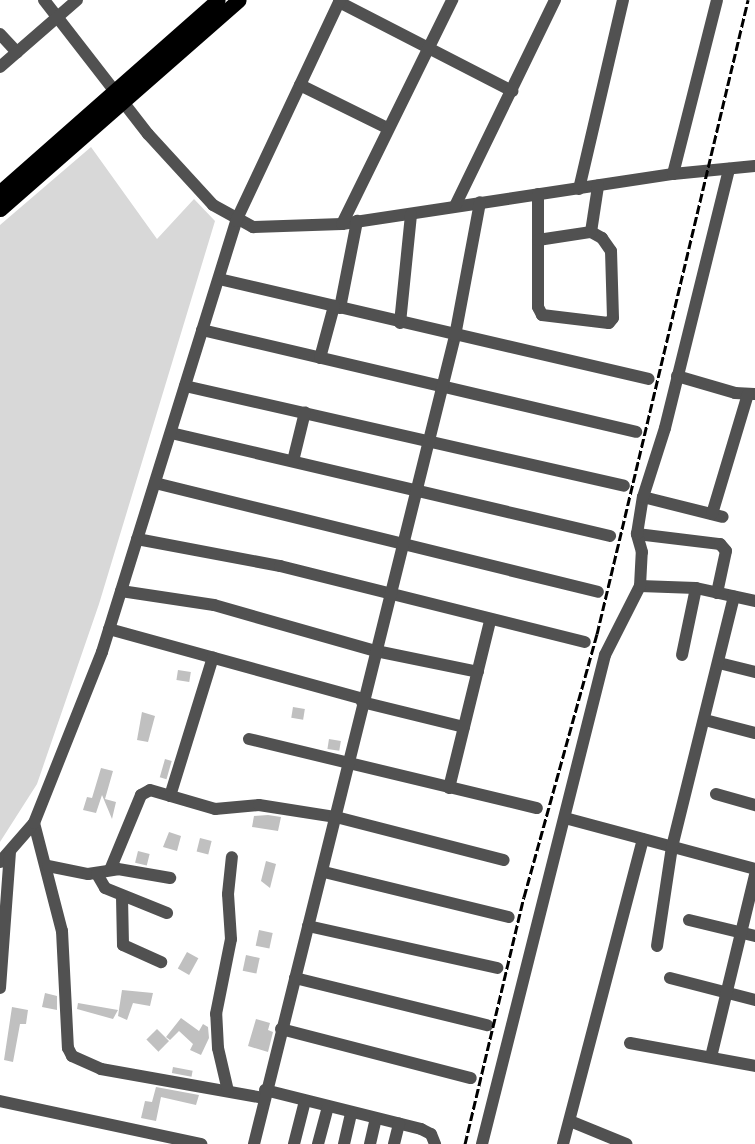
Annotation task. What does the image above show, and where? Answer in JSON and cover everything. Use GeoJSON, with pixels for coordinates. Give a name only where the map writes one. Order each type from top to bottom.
{"type":"FeatureCollection","features":[{"type":"Feature","properties":{"kind":"main road"},"geometry":{"type":"LineString","coordinates":[[1,202],[119,95],[218,0]]}},
{"type":"Feature","properties":{"kind":"main road"},"geometry":{"type":"LineString","coordinates":[[119,95],[239,0]]}},
{"type":"Feature","properties":{"kind":"street"},"geometry":{"type":"LineString","coordinates":[[44,0],[148,134],[213,205],[236,221],[270,229],[342,224],[673,174],[755,166]]}},
{"type":"Feature","properties":{"kind":"street"},"geometry":{"type":"LineString","coordinates":[[0,67],[77,0]]}},
{"type":"Feature","properties":{"kind":"street"},"geometry":{"type":"LineString","coordinates":[[342,224],[387,128],[452,0]]}},
{"type":"Feature","properties":{"kind":"street"},"geometry":{"type":"LineString","coordinates":[[455,206],[555,0]]}},
{"type":"Feature","properties":{"kind":"street"},"geometry":{"type":"LineString","coordinates":[[579,189],[623,0]]}},
{"type":"Feature","properties":{"kind":"street"},"geometry":{"type":"LineString","coordinates":[[0,861],[10,853],[34,823],[110,629],[236,221],[340,1],[512,91]]}},
{"type":"Feature","properties":{"kind":"street"},"geometry":{"type":"LineString","coordinates":[[673,174],[713,1]]}},
{"type":"Feature","properties":{"kind":"street"},"geometry":{"type":"LineString","coordinates":[[0,34],[17,52]]}},
{"type":"Feature","properties":{"kind":"street"},"geometry":{"type":"LineString","coordinates":[[300,85],[387,128]]}},
{"type":"Feature","properties":{"kind":"street"},"geometry":{"type":"LineString","coordinates":[[482,1144],[605,655],[640,586],[642,552],[637,534],[643,497],[677,376],[729,169]]}},
{"type":"Feature","properties":{"kind":"street"},"geometry":{"type":"LineString","coordinates":[[591,232],[598,186]]}},
{"type":"Feature","properties":{"kind":"street"},"geometry":{"type":"LineString","coordinates":[[538,194],[538,240],[538,306],[542,315],[609,323],[615,310],[611,251],[602,238],[591,232],[538,240]]}},
{"type":"Feature","properties":{"kind":"street"},"geometry":{"type":"LineString","coordinates":[[254,1144],[281,1029],[324,872],[362,701],[392,594],[455,336],[480,202]]}},
{"type":"Feature","properties":{"kind":"street"},"geometry":{"type":"LineString","coordinates":[[400,323],[411,215]]}},
{"type":"Feature","properties":{"kind":"street"},"geometry":{"type":"LineString","coordinates":[[320,358],[337,307],[357,221]]}},
{"type":"Feature","properties":{"kind":"street"},"geometry":{"type":"LineString","coordinates":[[219,279],[455,336],[648,379]]}},
{"type":"Feature","properties":{"kind":"street"},"geometry":{"type":"LineString","coordinates":[[202,330],[636,432]]}},
{"type":"Feature","properties":{"kind":"street"},"geometry":{"type":"LineString","coordinates":[[643,497],[718,516],[752,394],[677,376]]}},
{"type":"Feature","properties":{"kind":"street"},"geometry":{"type":"LineString","coordinates":[[185,386],[430,438],[624,486]]}},
{"type":"Feature","properties":{"kind":"street"},"geometry":{"type":"LineString","coordinates":[[293,461],[305,412]]}},
{"type":"Feature","properties":{"kind":"street"},"geometry":{"type":"LineString","coordinates":[[171,433],[610,536]]}},
{"type":"Feature","properties":{"kind":"street"},"geometry":{"type":"LineString","coordinates":[[155,483],[598,592]]}},
{"type":"Feature","properties":{"kind":"street"},"geometry":{"type":"LineString","coordinates":[[637,534],[720,544],[726,551],[717,593]]}},
{"type":"Feature","properties":{"kind":"street"},"geometry":{"type":"LineString","coordinates":[[137,539],[280,566],[490,621],[585,642]]}},
{"type":"Feature","properties":{"kind":"street"},"geometry":{"type":"LineString","coordinates":[[640,586],[696,588],[755,601]]}},
{"type":"Feature","properties":{"kind":"street"},"geometry":{"type":"LineString","coordinates":[[682,655],[696,588]]}},
{"type":"Feature","properties":{"kind":"street"},"geometry":{"type":"LineString","coordinates":[[121,591],[214,606],[376,651],[478,672]]}},
{"type":"Feature","properties":{"kind":"street"},"geometry":{"type":"LineString","coordinates":[[657,946],[672,847],[734,597]]}},
{"type":"Feature","properties":{"kind":"street"},"geometry":{"type":"LineString","coordinates":[[449,788],[490,621]]}},
{"type":"Feature","properties":{"kind":"street"},"geometry":{"type":"LineString","coordinates":[[110,629],[362,701],[465,727]]}},
{"type":"Feature","properties":{"kind":"street"},"geometry":{"type":"LineString","coordinates":[[170,795],[213,657]]}},
{"type":"Feature","properties":{"kind":"street"},"geometry":{"type":"LineString","coordinates":[[719,663],[755,672]]}},
{"type":"Feature","properties":{"kind":"street"},"geometry":{"type":"LineString","coordinates":[[705,720],[755,733]]}},
{"type":"Feature","properties":{"kind":"street"},"geometry":{"type":"LineString","coordinates":[[249,739],[537,808]]}},
{"type":"Feature","properties":{"kind":"street"},"geometry":{"type":"LineString","coordinates":[[110,870],[145,791],[170,795],[214,809],[259,805],[336,817],[504,860]]}},
{"type":"Feature","properties":{"kind":"street"},"geometry":{"type":"LineString","coordinates":[[716,794],[755,805]]}},
{"type":"Feature","properties":{"kind":"street"},"geometry":{"type":"LineString","coordinates":[[565,818],[755,870]]}},
{"type":"Feature","properties":{"kind":"street"},"geometry":{"type":"LineString","coordinates":[[34,823],[48,866],[62,931],[68,1048],[72,1056],[101,1069],[228,1091],[305,1101],[431,1134],[435,1144]]}},
{"type":"Feature","properties":{"kind":"street"},"geometry":{"type":"LineString","coordinates":[[564,1144],[643,839]]}},
{"type":"Feature","properties":{"kind":"street"},"geometry":{"type":"LineString","coordinates":[[0,988],[10,853]]}},
{"type":"Feature","properties":{"kind":"street"},"geometry":{"type":"LineString","coordinates":[[228,1091],[218,1048],[216,1014],[231,939],[228,894],[232,857]]}},
{"type":"Feature","properties":{"kind":"street"},"geometry":{"type":"LineString","coordinates":[[48,866],[97,874],[110,870],[170,878]]}},
{"type":"Feature","properties":{"kind":"street"},"geometry":{"type":"LineString","coordinates":[[324,872],[508,917]]}},
{"type":"Feature","properties":{"kind":"street"},"geometry":{"type":"LineString","coordinates":[[97,874],[105,888],[166,914]]}},
{"type":"Feature","properties":{"kind":"street"},"geometry":{"type":"LineString","coordinates":[[711,1057],[755,875]]}},
{"type":"Feature","properties":{"kind":"street"},"geometry":{"type":"LineString","coordinates":[[122,897],[123,945],[161,962]]}},
{"type":"Feature","properties":{"kind":"street"},"geometry":{"type":"LineString","coordinates":[[690,920],[755,936]]}},
{"type":"Feature","properties":{"kind":"street"},"geometry":{"type":"LineString","coordinates":[[308,926],[497,968]]}},
{"type":"Feature","properties":{"kind":"street"},"geometry":{"type":"LineString","coordinates":[[295,978],[487,1025]]}},
{"type":"Feature","properties":{"kind":"street"},"geometry":{"type":"LineString","coordinates":[[670,978],[755,1000]]}},
{"type":"Feature","properties":{"kind":"street"},"geometry":{"type":"LineString","coordinates":[[281,1029],[471,1078]]}},
{"type":"Feature","properties":{"kind":"street"},"geometry":{"type":"LineString","coordinates":[[630,1043],[755,1066]]}},
{"type":"Feature","properties":{"kind":"street"},"geometry":{"type":"LineString","coordinates":[[0,1101],[201,1144]]}},
{"type":"Feature","properties":{"kind":"street"},"geometry":{"type":"LineString","coordinates":[[294,1144],[305,1101]]}},
{"type":"Feature","properties":{"kind":"street"},"geometry":{"type":"LineString","coordinates":[[318,1144],[328,1107]]}},
{"type":"Feature","properties":{"kind":"street"},"geometry":{"type":"LineString","coordinates":[[344,1144],[351,1113]]}},
{"type":"Feature","properties":{"kind":"street"},"geometry":{"type":"LineString","coordinates":[[370,1144],[376,1119]]}},
{"type":"Feature","properties":{"kind":"street"},"geometry":{"type":"LineString","coordinates":[[570,1121],[626,1144]]}},
{"type":"Feature","properties":{"kind":"street"},"geometry":{"type":"LineString","coordinates":[[394,1144],[399,1124]]}},
{"type":"Feature","properties":{"kind":"shaded area"},"geometry":{"type":"Polygon","coordinates":[[[91,147],[157,239],[194,199],[215,221],[99,604],[37,784],[0,842],[0,225],[91,147]]]}},
{"type":"Feature","properties":{"kind":"building"},"geometry":{"type":"Polygon","coordinates":[[[178,670],[191,672],[189,682],[176,680],[178,670]]]}},
{"type":"Feature","properties":{"kind":"building"},"geometry":{"type":"Polygon","coordinates":[[[293,707],[305,709],[303,720],[291,718],[293,707]]]}},
{"type":"Feature","properties":{"kind":"building"},"geometry":{"type":"Polygon","coordinates":[[[142,712],[155,716],[148,742],[137,740],[142,712]]]}},
{"type":"Feature","properties":{"kind":"building"},"geometry":{"type":"Polygon","coordinates":[[[329,739],[341,741],[339,751],[327,749],[329,739]]]}},
{"type":"Feature","properties":{"kind":"building"},"geometry":{"type":"Polygon","coordinates":[[[165,759],[172,761],[166,779],[160,777],[165,759]]]}},
{"type":"Feature","properties":{"kind":"building"},"geometry":{"type":"Polygon","coordinates":[[[101,768],[113,771],[105,799],[116,802],[112,819],[102,795],[96,813],[83,810],[87,797],[92,798],[101,768]]]}},
{"type":"Feature","properties":{"kind":"building"},"geometry":{"type":"Polygon","coordinates":[[[254,816],[281,817],[278,831],[252,827],[254,816]]]}},
{"type":"Feature","properties":{"kind":"building"},"geometry":{"type":"Polygon","coordinates":[[[169,832],[181,836],[177,851],[163,847],[169,832]]]}},
{"type":"Feature","properties":{"kind":"building"},"geometry":{"type":"Polygon","coordinates":[[[200,838],[212,841],[208,854],[197,852],[200,838]]]}},
{"type":"Feature","properties":{"kind":"building"},"geometry":{"type":"Polygon","coordinates":[[[138,851],[150,854],[147,866],[135,863],[138,851]]]}},
{"type":"Feature","properties":{"kind":"building"},"geometry":{"type":"Polygon","coordinates":[[[266,861],[276,864],[270,888],[261,881],[266,861]]]}},
{"type":"Feature","properties":{"kind":"building"},"geometry":{"type":"Polygon","coordinates":[[[259,930],[273,933],[269,949],[256,946],[259,930]]]}},
{"type":"Feature","properties":{"kind":"building"},"geometry":{"type":"Polygon","coordinates":[[[187,952],[198,958],[189,975],[178,969],[187,952]]]}},
{"type":"Feature","properties":{"kind":"building"},"geometry":{"type":"Polygon","coordinates":[[[246,955],[260,958],[256,974],[243,971],[246,955]]]}},
{"type":"Feature","properties":{"kind":"building"},"geometry":{"type":"Polygon","coordinates":[[[122,990],[153,993],[150,1006],[133,1003],[127,1020],[118,1016],[122,990]]]}},
{"type":"Feature","properties":{"kind":"building"},"geometry":{"type":"Polygon","coordinates":[[[45,993],[57,996],[57,1010],[42,1007],[45,993]]]}},
{"type":"Feature","properties":{"kind":"building"},"geometry":{"type":"Polygon","coordinates":[[[78,1003],[118,1010],[113,1019],[77,1009],[78,1003]]]}},
{"type":"Feature","properties":{"kind":"building"},"geometry":{"type":"Polygon","coordinates":[[[12,1007],[28,1010],[26,1024],[20,1024],[13,1062],[4,1060],[12,1007]]]}},
{"type":"Feature","properties":{"kind":"building"},"geometry":{"type":"Polygon","coordinates":[[[181,1018],[199,1031],[203,1024],[208,1027],[209,1038],[201,1055],[190,1050],[193,1044],[179,1031],[170,1040],[166,1037],[181,1018]]]}},
{"type":"Feature","properties":{"kind":"building"},"geometry":{"type":"Polygon","coordinates":[[[256,1019],[270,1023],[268,1030],[273,1032],[268,1052],[248,1046],[256,1019]]]}},
{"type":"Feature","properties":{"kind":"building"},"geometry":{"type":"Polygon","coordinates":[[[157,1029],[169,1041],[158,1052],[146,1040],[157,1029]]]}},
{"type":"Feature","properties":{"kind":"building"},"geometry":{"type":"Polygon","coordinates":[[[173,1067],[193,1071],[191,1077],[172,1073],[173,1067]]]}},
{"type":"Feature","properties":{"kind":"building"},"geometry":{"type":"Polygon","coordinates":[[[156,1087],[199,1095],[196,1105],[161,1097],[156,1121],[141,1118],[145,1101],[152,1102],[156,1087]]]}},
{"type":"Feature","properties":{"kind":"railway"},"geometry":{"type":"LineString","coordinates":[[465,1144],[524,897],[597,634],[748,0]]}}]}
